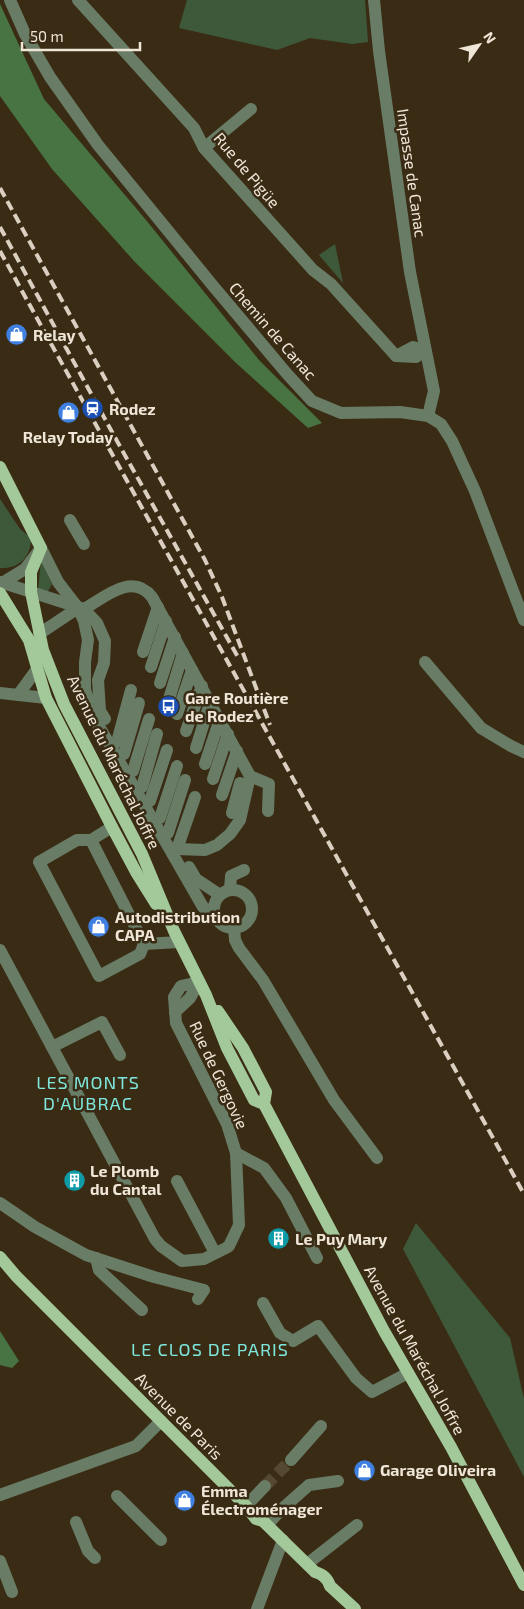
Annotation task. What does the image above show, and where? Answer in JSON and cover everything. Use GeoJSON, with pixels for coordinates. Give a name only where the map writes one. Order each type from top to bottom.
{"type":"FeatureCollection","features":[{"type":"Feature","properties":{"kind":"main road"},"geometry":{"type":"LineString","coordinates":[[0,467],[41,548]]}},
{"type":"Feature","properties":{"kind":"main road","name":"Avenue du Maréchal Joffre"},"geometry":{"type":"LineString","coordinates":[[41,548],[31,572],[30,592],[39,634],[64,704],[142,854],[176,937]]}},
{"type":"Feature","properties":{"kind":"main road","name":"Avenue du Maréchal Joffre"},"geometry":{"type":"LineString","coordinates":[[1,586],[29,640],[46,698],[112,827],[136,872],[176,937],[206,995],[243,1048],[266,1092],[264,1104],[384,1331],[451,1447],[524,1585]]}},
{"type":"Feature","properties":{"kind":"main road","name":"Avenue de Paris"},"geometry":{"type":"LineString","coordinates":[[0,1257],[16,1276],[249,1509],[256,1519],[265,1523],[311,1568],[316,1579],[325,1587],[330,1586],[355,1609]]}},
{"type":"Feature","properties":{"kind":"street","name":"Chemin de Canac"},"geometry":{"type":"LineString","coordinates":[[10,0],[25,34],[50,77],[98,145],[288,375],[312,400],[341,413],[400,412],[428,416]]}},
{"type":"Feature","properties":{"kind":"street","name":"Rue de Pigüe"},"geometry":{"type":"LineString","coordinates":[[78,0],[194,128],[204,148],[312,270],[332,284],[396,356],[413,347],[425,350]]}},
{"type":"Feature","properties":{"kind":"street","name":"Impasse de Canac"},"geometry":{"type":"LineString","coordinates":[[374,0],[379,51],[410,272],[425,350]]}},
{"type":"Feature","properties":{"kind":"street"},"geometry":{"type":"LineString","coordinates":[[204,148],[251,109]]}},
{"type":"Feature","properties":{"kind":"street"},"geometry":{"type":"LineString","coordinates":[[425,350],[434,391],[428,416],[441,424],[452,442],[475,491],[520,599],[524,620]]}},
{"type":"Feature","properties":{"kind":"street"},"geometry":{"type":"LineString","coordinates":[[70,520],[84,544]]}},
{"type":"Feature","properties":{"kind":"street"},"geometry":{"type":"LineString","coordinates":[[1,586],[25,569],[41,548],[58,582],[96,623],[105,641],[104,664],[98,680],[100,711],[177,849],[196,879],[225,892],[242,892],[247,896],[252,907],[249,919],[245,924],[234,928],[223,925],[216,916],[203,908],[96,721],[85,690],[84,662],[88,640],[81,609]]}},
{"type":"Feature","properties":{"kind":"street"},"geometry":{"type":"LineString","coordinates":[[39,634],[117,590],[132,585],[147,590],[184,653],[248,771],[269,784],[268,811]]}},
{"type":"Feature","properties":{"kind":"street"},"geometry":{"type":"LineString","coordinates":[[1,586],[30,592],[81,609]]}},
{"type":"Feature","properties":{"kind":"street"},"geometry":{"type":"LineString","coordinates":[[143,652],[158,607]]}},
{"type":"Feature","properties":{"kind":"street"},"geometry":{"type":"LineString","coordinates":[[151,667],[166,621]]}},
{"type":"Feature","properties":{"kind":"street"},"geometry":{"type":"LineString","coordinates":[[160,683],[175,637]]}},
{"type":"Feature","properties":{"kind":"street"},"geometry":{"type":"LineString","coordinates":[[169,699],[184,653]]}},
{"type":"Feature","properties":{"kind":"street"},"geometry":{"type":"LineString","coordinates":[[426,662],[482,728],[503,742],[524,752]]}},
{"type":"Feature","properties":{"kind":"street"},"geometry":{"type":"LineString","coordinates":[[18,695],[37,669]]}},
{"type":"Feature","properties":{"kind":"street"},"geometry":{"type":"LineString","coordinates":[[177,714],[192,670]]}},
{"type":"Feature","properties":{"kind":"street"},"geometry":{"type":"LineString","coordinates":[[186,731],[202,686]]}},
{"type":"Feature","properties":{"kind":"street"},"geometry":{"type":"LineString","coordinates":[[117,742],[131,690]]}},
{"type":"Feature","properties":{"kind":"street"},"geometry":{"type":"LineString","coordinates":[[0,693],[46,698]]}},
{"type":"Feature","properties":{"kind":"street"},"geometry":{"type":"LineString","coordinates":[[124,754],[139,703]]}},
{"type":"Feature","properties":{"kind":"street"},"geometry":{"type":"LineString","coordinates":[[196,748],[210,703]]}},
{"type":"Feature","properties":{"kind":"street"},"geometry":{"type":"LineString","coordinates":[[133,771],[149,719]]}},
{"type":"Feature","properties":{"kind":"street"},"geometry":{"type":"LineString","coordinates":[[205,764],[220,719]]}},
{"type":"Feature","properties":{"kind":"street"},"geometry":{"type":"LineString","coordinates":[[142,787],[157,734]]}},
{"type":"Feature","properties":{"kind":"street"},"geometry":{"type":"LineString","coordinates":[[213,779],[228,734]]}},
{"type":"Feature","properties":{"kind":"street"},"geometry":{"type":"LineString","coordinates":[[150,801],[167,750]]}},
{"type":"Feature","properties":{"kind":"street"},"geometry":{"type":"LineString","coordinates":[[222,796],[237,751]]}},
{"type":"Feature","properties":{"kind":"street"},"geometry":{"type":"LineString","coordinates":[[160,818],[177,766]]}},
{"type":"Feature","properties":{"kind":"street"},"geometry":{"type":"LineString","coordinates":[[232,813],[248,771]]}},
{"type":"Feature","properties":{"kind":"street"},"geometry":{"type":"LineString","coordinates":[[177,849],[205,850],[218,845],[230,834],[240,820],[248,771]]}},
{"type":"Feature","properties":{"kind":"street"},"geometry":{"type":"LineString","coordinates":[[168,833],[185,780]]}},
{"type":"Feature","properties":{"kind":"street"},"geometry":{"type":"LineString","coordinates":[[177,849],[195,797]]}},
{"type":"Feature","properties":{"kind":"street"},"geometry":{"type":"LineString","coordinates":[[91,840],[144,944],[140,954],[99,976],[39,862],[77,840],[91,840],[112,827]]}},
{"type":"Feature","properties":{"kind":"street"},"geometry":{"type":"LineString","coordinates":[[216,916],[214,905],[225,892],[231,876],[244,870]]}},
{"type":"Feature","properties":{"kind":"street"},"geometry":{"type":"LineString","coordinates":[[234,928],[235,940],[239,948],[263,980],[334,1100],[377,1158]]}},
{"type":"Feature","properties":{"kind":"street"},"geometry":{"type":"LineString","coordinates":[[144,944],[176,937]]}},
{"type":"Feature","properties":{"kind":"street","name":"Rue de Gergovie"},"geometry":{"type":"LineString","coordinates":[[0,950],[155,1239],[161,1246],[182,1261],[204,1259],[228,1246],[238,1224],[236,1153],[227,1124],[181,1047],[176,1023],[174,996],[181,986],[199,982]]}},
{"type":"Feature","properties":{"kind":"street"},"geometry":{"type":"LineString","coordinates":[[52,1047],[102,1022],[120,1055]]}},
{"type":"Feature","properties":{"kind":"street"},"geometry":{"type":"LineString","coordinates":[[236,1153],[264,1168],[286,1198],[317,1258]]}},
{"type":"Feature","properties":{"kind":"street"},"geometry":{"type":"LineString","coordinates":[[177,1181],[215,1253]]}},
{"type":"Feature","properties":{"kind":"street"},"geometry":{"type":"LineString","coordinates":[[0,1203],[74,1252],[154,1277],[204,1290],[198,1299]]}},
{"type":"Feature","properties":{"kind":"street"},"geometry":{"type":"LineString","coordinates":[[96,1258],[99,1270],[142,1310]]}},
{"type":"Feature","properties":{"kind":"street"},"geometry":{"type":"LineString","coordinates":[[263,1303],[280,1333],[293,1341],[318,1326],[356,1378],[372,1392],[408,1373]]}},
{"type":"Feature","properties":{"kind":"street"},"geometry":{"type":"LineString","coordinates":[[0,1495],[136,1446],[162,1421]]}},
{"type":"Feature","properties":{"kind":"street"},"geometry":{"type":"LineString","coordinates":[[291,1460],[321,1426]]}},
{"type":"Feature","properties":{"kind":"street"},"geometry":{"type":"LineString","coordinates":[[265,1523],[309,1485],[338,1481]]}},
{"type":"Feature","properties":{"kind":"street"},"geometry":{"type":"LineString","coordinates":[[249,1509],[265,1486]]}},
{"type":"Feature","properties":{"kind":"street"},"geometry":{"type":"LineString","coordinates":[[117,1496],[161,1540]]}},
{"type":"Feature","properties":{"kind":"street"},"geometry":{"type":"LineString","coordinates":[[76,1522],[88,1552],[96,1558]]}},
{"type":"Feature","properties":{"kind":"street"},"geometry":{"type":"LineString","coordinates":[[311,1568],[358,1526]]}},
{"type":"Feature","properties":{"kind":"street"},"geometry":{"type":"LineString","coordinates":[[257,1609],[283,1540]]}},
{"type":"Feature","properties":{"kind":"street"},"geometry":{"type":"LineString","coordinates":[[0,1561],[12,1592]]}},
{"type":"Feature","properties":{"kind":"green space"},"geometry":{"type":"Polygon","coordinates":[[[187,0],[365,0],[368,42],[352,44],[310,38],[277,50],[179,28],[187,0]]]}},
{"type":"Feature","properties":{"kind":"green space"},"geometry":{"type":"Polygon","coordinates":[[[0,4],[44,99],[146,220],[259,360],[322,423],[308,428],[235,362],[134,261],[52,169],[0,96],[0,4]]]}},
{"type":"Feature","properties":{"kind":"green space"},"geometry":{"type":"Polygon","coordinates":[[[335,244],[343,283],[319,255],[335,244]]]}},
{"type":"Feature","properties":{"kind":"green space"},"geometry":{"type":"Polygon","coordinates":[[[0,499],[20,529],[31,538],[29,551],[23,560],[7,568],[0,568],[0,499]]]}},
{"type":"Feature","properties":{"kind":"green space"},"geometry":{"type":"Polygon","coordinates":[[[41,561],[52,584],[47,593],[38,590],[41,561]]]}},
{"type":"Feature","properties":{"kind":"green space"},"geometry":{"type":"Polygon","coordinates":[[[416,1223],[510,1338],[524,1399],[524,1477],[403,1249],[416,1223]]]}},
{"type":"Feature","properties":{"kind":"green space"},"geometry":{"type":"Polygon","coordinates":[[[0,1331],[19,1361],[12,1368],[0,1365],[0,1331]]]}},
{"type":"Feature","properties":{"kind":"tunnel"},"geometry":{"type":"LineString","coordinates":[[265,1486],[291,1460]]}},
{"type":"Feature","properties":{"kind":"railway"},"geometry":{"type":"LineString","coordinates":[[0,188],[205,560],[222,597],[270,725]]}},
{"type":"Feature","properties":{"kind":"railway"},"geometry":{"type":"LineString","coordinates":[[0,227],[239,659]]}},
{"type":"Feature","properties":{"kind":"railway"},"geometry":{"type":"LineString","coordinates":[[0,251],[524,1194]]}},
{"type":"Feature","properties":{"kind":"place","name":"Relay"},"geometry":{"type":"Point","coordinates":[17,335]}},
{"type":"Feature","properties":{"kind":"place","name":"Rodez"},"geometry":{"type":"Point","coordinates":[93,409]}},
{"type":"Feature","properties":{"kind":"place","name":"Relay Today"},"geometry":{"type":"Point","coordinates":[68,413]}},
{"type":"Feature","properties":{"kind":"place","name":"Gare Routière de Rodez"},"geometry":{"type":"Point","coordinates":[169,707]}},
{"type":"Feature","properties":{"kind":"place","name":"Autodistribution CAPA"},"geometry":{"type":"Point","coordinates":[99,926]}},
{"type":"Feature","properties":{"kind":"place","name":"Le Plomb du Cantal"},"geometry":{"type":"Point","coordinates":[74,1180]}},
{"type":"Feature","properties":{"kind":"place","name":"Le Puy Mary"},"geometry":{"type":"Point","coordinates":[279,1239]}},
{"type":"Feature","properties":{"kind":"place","name":"Garage Oliveira"},"geometry":{"type":"Point","coordinates":[364,1470]}},
{"type":"Feature","properties":{"kind":"place","name":"Emma Électroménager"},"geometry":{"type":"Point","coordinates":[185,1500]}},
{"type":"Feature","properties":{"kind":"district","name":"LES MONTS D'AUBRAC"},"geometry":{"type":"Point","coordinates":[88,1093]}},
{"type":"Feature","properties":{"kind":"district","name":"LE CLOS DE PARIS"},"geometry":{"type":"Point","coordinates":[210,1350]}}]}
